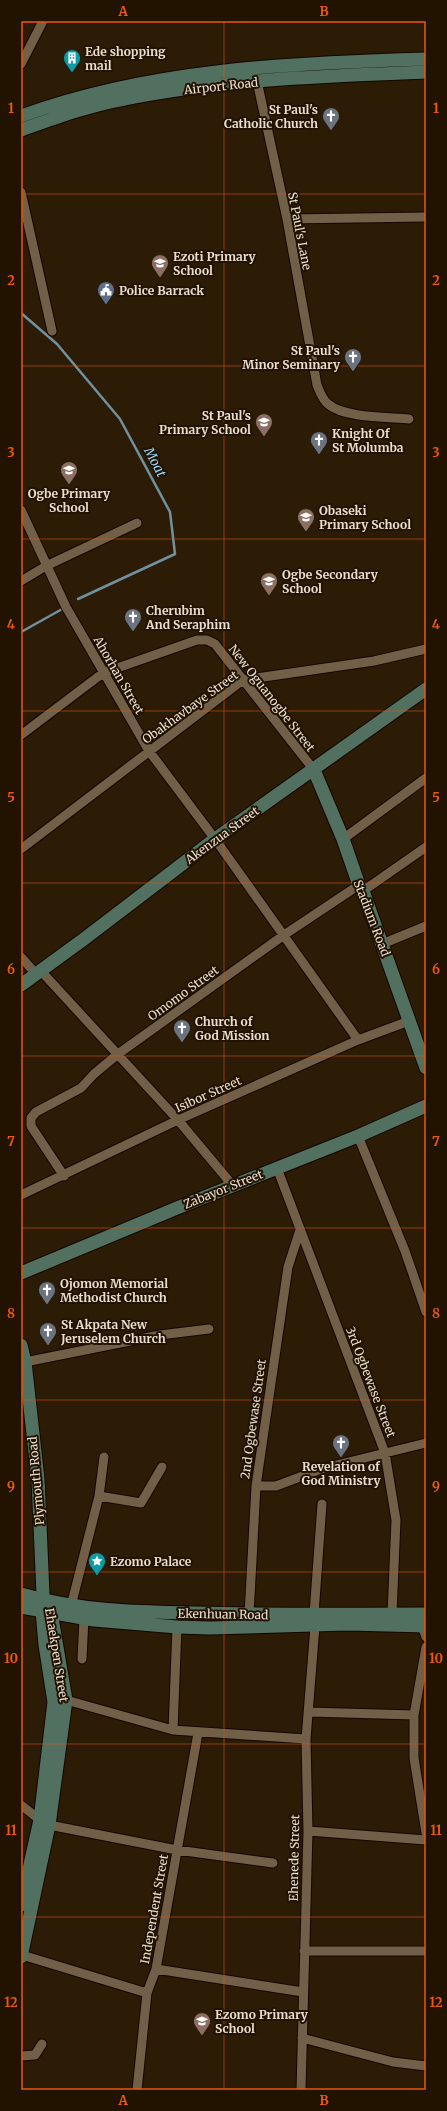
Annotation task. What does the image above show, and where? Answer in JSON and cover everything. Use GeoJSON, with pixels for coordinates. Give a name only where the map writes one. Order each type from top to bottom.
{"type":"FeatureCollection","features":[{"type":"Feature","properties":{"kind":"street"},"geometry":{"type":"LineString","coordinates":[[21,64],[43,21]]}},
{"type":"Feature","properties":{"kind":"street","name":"Airport Road"},"geometry":{"type":"LineString","coordinates":[[21,116],[70,100],[164,79],[261,68],[362,61],[426,59]]}},
{"type":"Feature","properties":{"kind":"street","name":"Airport Road"},"geometry":{"type":"LineString","coordinates":[[21,130],[79,110],[124,99],[166,92],[315,76],[426,72]]}},
{"type":"Feature","properties":{"kind":"street","name":"St Paul's Lane"},"geometry":{"type":"LineString","coordinates":[[257,82],[287,219],[317,385],[321,395],[328,404],[336,409],[346,412],[409,419]]}},
{"type":"Feature","properties":{"kind":"street"},"geometry":{"type":"LineString","coordinates":[[21,192],[52,331]]}},
{"type":"Feature","properties":{"kind":"street"},"geometry":{"type":"LineString","coordinates":[[287,219],[426,218]]}},
{"type":"Feature","properties":{"kind":"street","name":"Ahorhan Street"},"geometry":{"type":"LineString","coordinates":[[21,510],[46,566],[103,673],[149,751],[215,839],[358,1040]]}},
{"type":"Feature","properties":{"kind":"street"},"geometry":{"type":"LineString","coordinates":[[21,581],[46,566],[137,523]]}},
{"type":"Feature","properties":{"kind":"street","name":"New Oguanogbe Street"},"geometry":{"type":"LineString","coordinates":[[21,735],[103,673],[197,640],[207,640],[215,644],[314,770]]}},
{"type":"Feature","properties":{"kind":"street","name":"Obakhavbaye Street"},"geometry":{"type":"LineString","coordinates":[[21,850],[243,680],[374,661],[426,649]]}},
{"type":"Feature","properties":{"kind":"street","name":"Akenzua Street"},"geometry":{"type":"LineString","coordinates":[[21,985],[215,839],[426,689]]}},
{"type":"Feature","properties":{"kind":"street","name":"Stadium Road"},"geometry":{"type":"LineString","coordinates":[[314,770],[344,839],[426,1068]]}},
{"type":"Feature","properties":{"kind":"street"},"geometry":{"type":"LineString","coordinates":[[344,839],[426,778]]}},
{"type":"Feature","properties":{"kind":"street","name":"Omomo Street"},"geometry":{"type":"LineString","coordinates":[[64,1176],[31,1126],[31,1118],[36,1112],[81,1088],[94,1074],[118,1054],[284,935],[426,846]]}},
{"type":"Feature","properties":{"kind":"street"},"geometry":{"type":"LineString","coordinates":[[382,944],[426,926]]}},
{"type":"Feature","properties":{"kind":"street"},"geometry":{"type":"LineString","coordinates":[[21,957],[38,972],[118,1054],[178,1120],[234,1187]]}},
{"type":"Feature","properties":{"kind":"street","name":"Isibor Street"},"geometry":{"type":"LineString","coordinates":[[21,1196],[178,1120],[358,1040],[409,1021]]}},
{"type":"Feature","properties":{"kind":"street","name":"Zabayor Street"},"geometry":{"type":"LineString","coordinates":[[21,1273],[178,1208],[234,1187],[276,1168],[358,1136],[426,1106]]}},
{"type":"Feature","properties":{"kind":"street"},"geometry":{"type":"LineString","coordinates":[[358,1136],[405,1251],[426,1312]]}},
{"type":"Feature","properties":{"kind":"street","name":"3rd Ogbewase Street"},"geometry":{"type":"LineString","coordinates":[[276,1168],[385,1453],[396,1520],[392,1614]]}},
{"type":"Feature","properties":{"kind":"street","name":"2nd Ogbewase Street"},"geometry":{"type":"LineString","coordinates":[[248,1615],[256,1486],[288,1267],[300,1230]]}},
{"type":"Feature","properties":{"kind":"street"},"geometry":{"type":"LineString","coordinates":[[25,1362],[160,1335],[209,1329]]}},
{"type":"Feature","properties":{"kind":"street","name":"Plymouth Road"},"geometry":{"type":"LineString","coordinates":[[21,1345],[25,1362],[38,1479],[46,1604]]}},
{"type":"Feature","properties":{"kind":"street"},"geometry":{"type":"LineString","coordinates":[[256,1486],[276,1486],[324,1468],[426,1443]]}},
{"type":"Feature","properties":{"kind":"street"},"geometry":{"type":"LineString","coordinates":[[71,1606],[99,1496],[104,1457]]}},
{"type":"Feature","properties":{"kind":"street"},"geometry":{"type":"LineString","coordinates":[[99,1496],[141,1503],[162,1467]]}},
{"type":"Feature","properties":{"kind":"street","name":"Ehenede Street"},"geometry":{"type":"LineString","coordinates":[[301,2090],[308,1832],[306,1739],[322,1504]]}},
{"type":"Feature","properties":{"kind":"street","name":"Ekenhuan Road"},"geometry":{"type":"LineString","coordinates":[[21,1594],[84,1618],[177,1627],[210,1628],[392,1614],[425,1626]]}},
{"type":"Feature","properties":{"kind":"street","name":"Ekenhuan Road"},"geometry":{"type":"LineString","coordinates":[[21,1607],[46,1604],[132,1612],[248,1615],[348,1624],[425,1626]]}},
{"type":"Feature","properties":{"kind":"street","name":"Ehaekpen Street"},"geometry":{"type":"LineString","coordinates":[[21,1956],[66,1700],[46,1604]]}},
{"type":"Feature","properties":{"kind":"street","name":"Ehaekpen Street"},"geometry":{"type":"LineString","coordinates":[[21,1905],[45,1823],[54,1702],[44,1645],[46,1604]]}},
{"type":"Feature","properties":{"kind":"street"},"geometry":{"type":"LineString","coordinates":[[82,1659],[84,1618]]}},
{"type":"Feature","properties":{"kind":"street"},"geometry":{"type":"LineString","coordinates":[[173,1730],[177,1627]]}},
{"type":"Feature","properties":{"kind":"street"},"geometry":{"type":"LineString","coordinates":[[426,1647],[414,1715],[414,1758],[426,1833]]}},
{"type":"Feature","properties":{"kind":"street"},"geometry":{"type":"LineString","coordinates":[[66,1700],[173,1730],[306,1739]]}},
{"type":"Feature","properties":{"kind":"street"},"geometry":{"type":"LineString","coordinates":[[309,1712],[414,1715]]}},
{"type":"Feature","properties":{"kind":"street","name":"Independent Street"},"geometry":{"type":"LineString","coordinates":[[137,2090],[146,1992],[156,1969],[198,1732]]}},
{"type":"Feature","properties":{"kind":"street"},"geometry":{"type":"LineString","coordinates":[[21,1804],[45,1823],[177,1850],[273,1863]]}},
{"type":"Feature","properties":{"kind":"street"},"geometry":{"type":"LineString","coordinates":[[308,1832],[426,1840]]}},
{"type":"Feature","properties":{"kind":"street"},"geometry":{"type":"LineString","coordinates":[[304,1951],[426,1951]]}},
{"type":"Feature","properties":{"kind":"street"},"geometry":{"type":"LineString","coordinates":[[21,1956],[146,1992]]}},
{"type":"Feature","properties":{"kind":"street"},"geometry":{"type":"LineString","coordinates":[[156,1969],[303,1992]]}},
{"type":"Feature","properties":{"kind":"street"},"geometry":{"type":"LineString","coordinates":[[302,2038],[393,2062],[426,2066]]}},
{"type":"Feature","properties":{"kind":"street"},"geometry":{"type":"LineString","coordinates":[[21,2056],[34,2055],[42,2044]]}},
{"type":"Feature","properties":{"kind":"waterway","name":"Moat"},"geometry":{"type":"LineString","coordinates":[[21,313],[57,344],[120,419],[170,512],[175,554],[78,599]]}},
{"type":"Feature","properties":{"kind":"waterway","name":"Moat"},"geometry":{"type":"LineString","coordinates":[[21,632],[64,608]]}},
{"type":"Feature","properties":{"kind":"place","name":"Ede shopping mail"},"geometry":{"type":"Point","coordinates":[72,73]}},
{"type":"Feature","properties":{"kind":"place","name":"St Paul's Catholic Church"},"geometry":{"type":"Point","coordinates":[331,131]}},
{"type":"Feature","properties":{"kind":"place","name":"Ezoti Primary School"},"geometry":{"type":"Point","coordinates":[160,278]}},
{"type":"Feature","properties":{"kind":"place","name":"Police Barrack"},"geometry":{"type":"Point","coordinates":[106,305]}},
{"type":"Feature","properties":{"kind":"place","name":"St Paul's Minor Seminary"},"geometry":{"type":"Point","coordinates":[353,372]}},
{"type":"Feature","properties":{"kind":"place","name":"St Paul's Primary School"},"geometry":{"type":"Point","coordinates":[264,437]}},
{"type":"Feature","properties":{"kind":"place","name":"Knight Of St Molumba"},"geometry":{"type":"Point","coordinates":[319,455]}},
{"type":"Feature","properties":{"kind":"place","name":"Ogbe Primary School"},"geometry":{"type":"Point","coordinates":[69,485]}},
{"type":"Feature","properties":{"kind":"place","name":"Obaseki Primary School"},"geometry":{"type":"Point","coordinates":[306,532]}},
{"type":"Feature","properties":{"kind":"place","name":"Ogbe Secondary School"},"geometry":{"type":"Point","coordinates":[269,596]}},
{"type":"Feature","properties":{"kind":"place","name":"Cherubim And Seraphim"},"geometry":{"type":"Point","coordinates":[133,632]}},
{"type":"Feature","properties":{"kind":"place","name":"Church of God Mission"},"geometry":{"type":"Point","coordinates":[182,1043]}},
{"type":"Feature","properties":{"kind":"place","name":"Ojomon Memorial Methodist Church"},"geometry":{"type":"Point","coordinates":[47,1305]}},
{"type":"Feature","properties":{"kind":"place","name":"St Akpata New Jeruselem Church"},"geometry":{"type":"Point","coordinates":[48,1346]}},
{"type":"Feature","properties":{"kind":"place","name":"Revelation of God Ministry"},"geometry":{"type":"Point","coordinates":[341,1458]}},
{"type":"Feature","properties":{"kind":"place","name":"Ezomo Palace"},"geometry":{"type":"Point","coordinates":[97,1576]}},
{"type":"Feature","properties":{"kind":"place","name":"Ezomo Primary School"},"geometry":{"type":"Point","coordinates":[202,2036]}}]}
